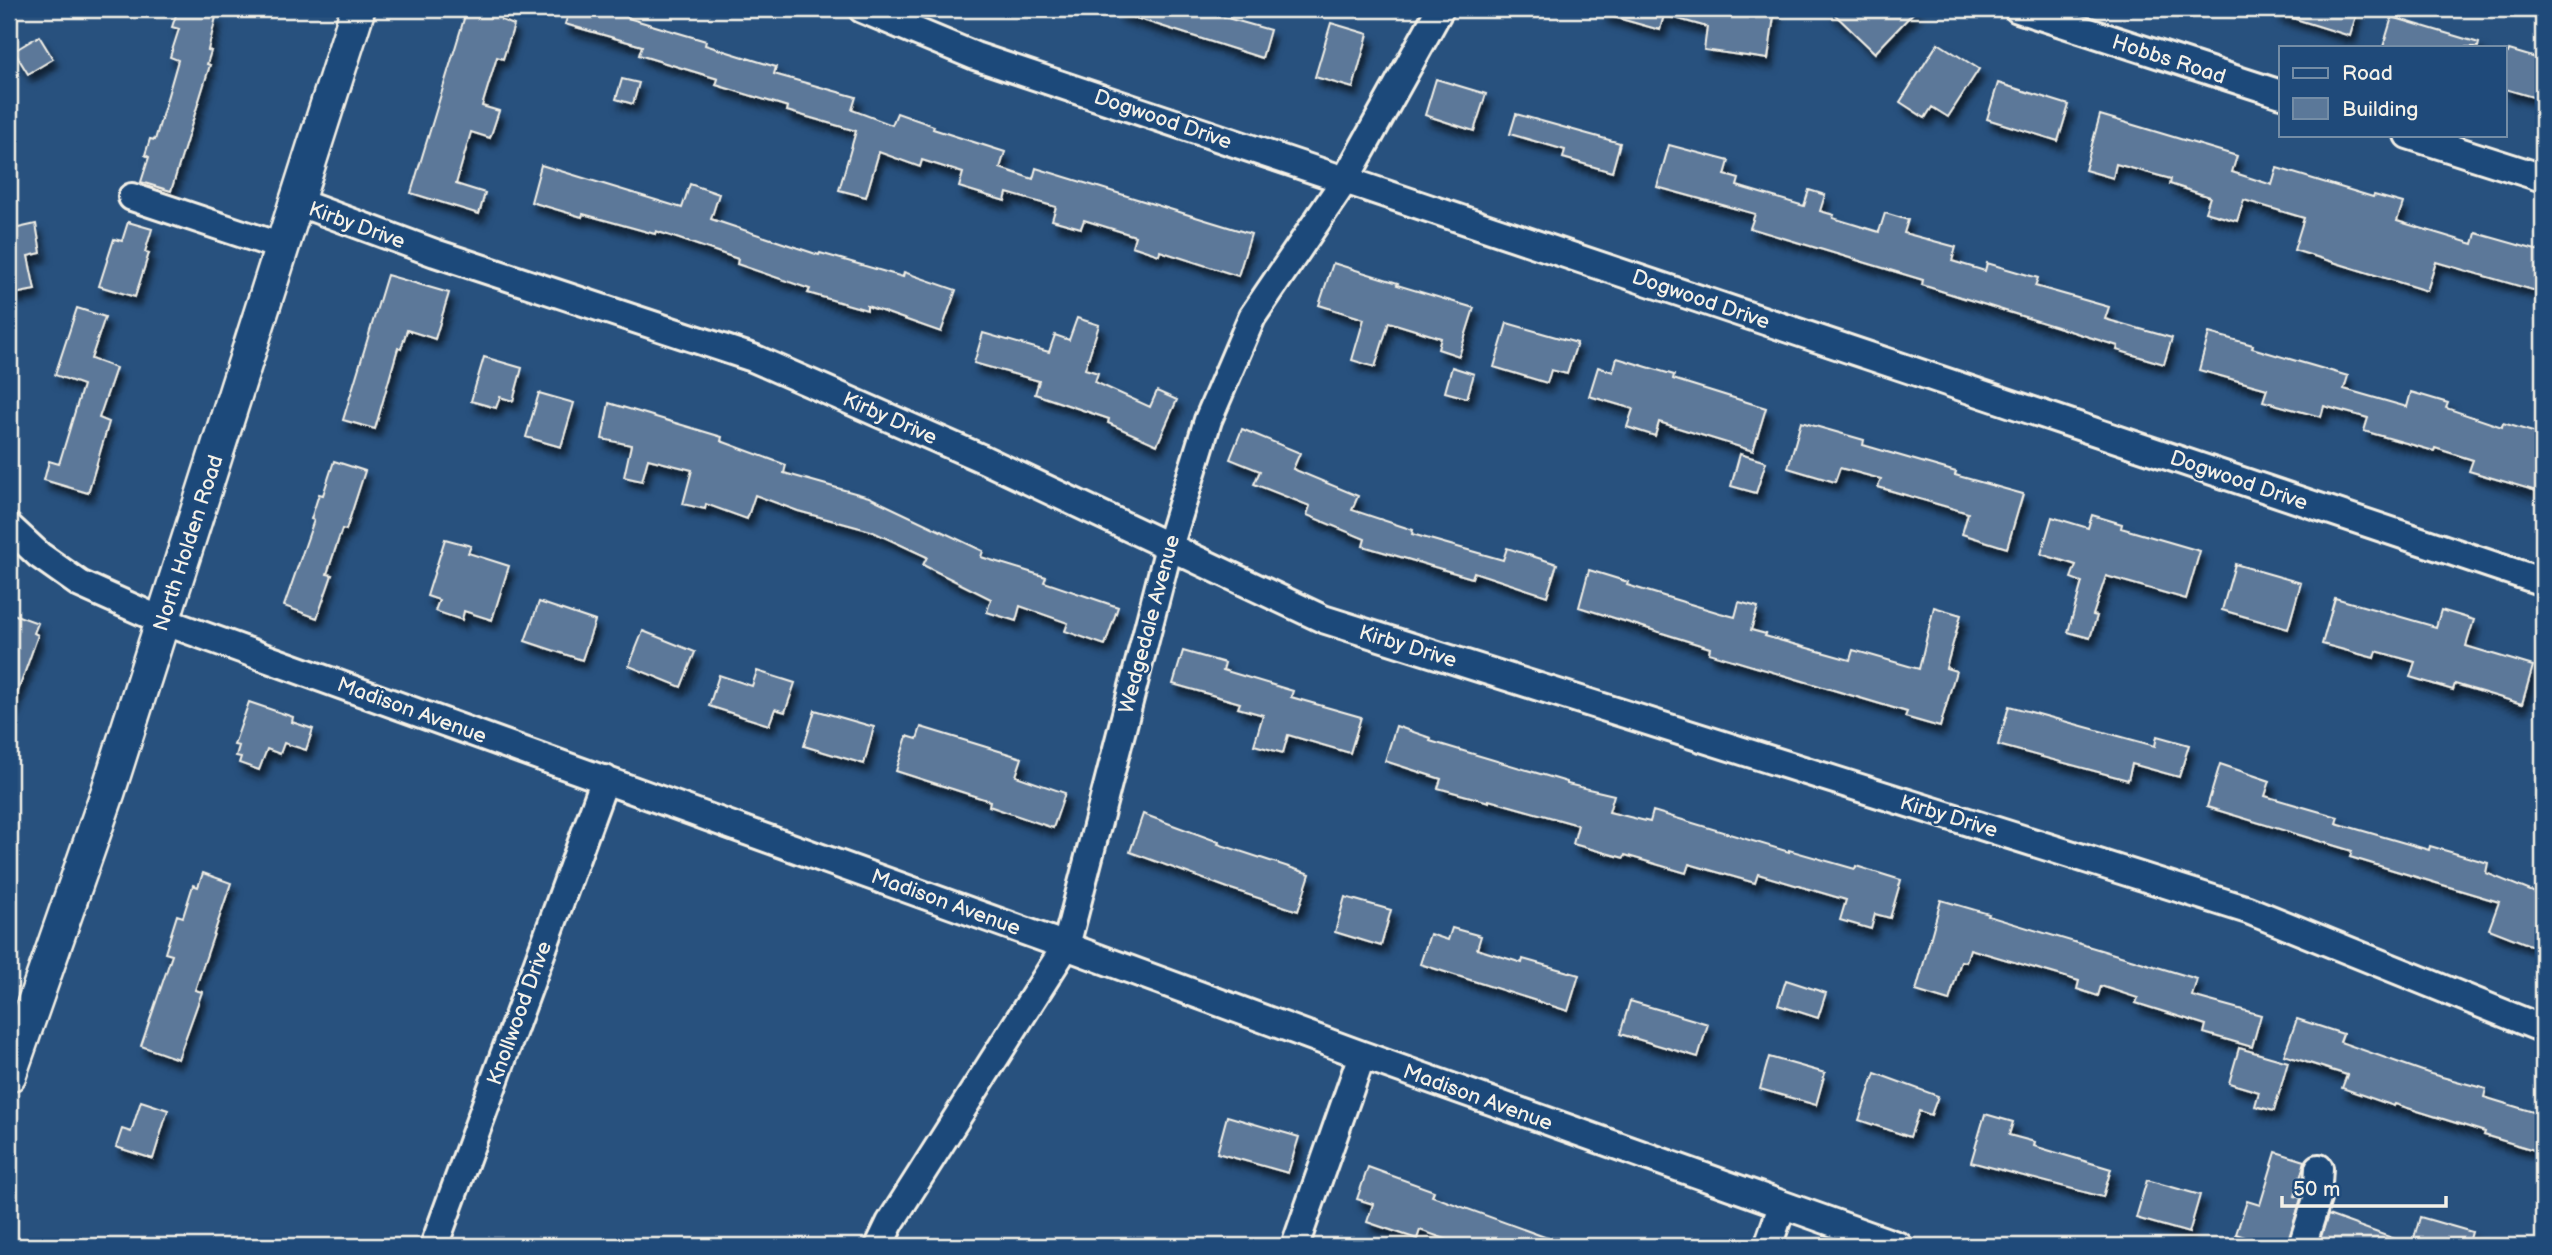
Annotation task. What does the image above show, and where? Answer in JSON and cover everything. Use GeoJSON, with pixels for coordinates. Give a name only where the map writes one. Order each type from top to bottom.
{"type":"FeatureCollection","features":[{"type":"Feature","properties":{"kind":"main road","name":"North Holden Road"},"geometry":{"type":"LineString","coordinates":[[9,1075],[108,792],[358,9]]}},
{"type":"Feature","properties":{"kind":"street","name":"Dogwood Drive"},"geometry":{"type":"LineString","coordinates":[[862,9],[975,55],[2543,582]]}},
{"type":"Feature","properties":{"kind":"street","name":"Wedgedale Avenue"},"geometry":{"type":"LineString","coordinates":[[879,1246],[890,1223],[1066,946],[1169,547],[1208,420],[1252,317],[1345,180],[1440,9]]}},
{"type":"Feature","properties":{"kind":"street","name":"Hobbs Road"},"geometry":{"type":"LineString","coordinates":[[2018,9],[2279,93]]}},
{"type":"Feature","properties":{"kind":"street"},"geometry":{"type":"LineString","coordinates":[[2411,136],[2543,178]]}},
{"type":"Feature","properties":{"kind":"street"},"geometry":{"type":"LineString","coordinates":[[132,197],[282,247]]}},
{"type":"Feature","properties":{"kind":"street","name":"Kirby Drive"},"geometry":{"type":"LineString","coordinates":[[297,202],[435,254],[753,358],[983,459],[1323,619],[2248,910],[2543,1029]]}},
{"type":"Feature","properties":{"kind":"street","name":"Madison Avenue"},"geometry":{"type":"LineString","coordinates":[[9,527],[39,555],[80,584],[163,621],[1362,1055],[1899,1246]]}},
{"type":"Feature","properties":{"kind":"street","name":"Knollwood Drive"},"geometry":{"type":"LineString","coordinates":[[434,1246],[605,779]]}},
{"type":"Feature","properties":{"kind":"street"},"geometry":{"type":"LineString","coordinates":[[1295,1246],[1362,1055]]}},
{"type":"Feature","properties":{"kind":"street"},"geometry":{"type":"LineString","coordinates":[[2302,1246],[2317,1199],[2319,1168]]}},
{"type":"Feature","properties":{"kind":"street"},"geometry":{"type":"LineString","coordinates":[[1768,1246],[1782,1206]]}},
{"type":"Feature","properties":{"kind":"building"},"geometry":{"type":"Polygon","coordinates":[[[178,9],[189,9],[216,17],[208,50],[211,51],[207,64],[210,65],[171,191],[141,182],[149,157],[145,155],[150,139],[155,140],[178,60],[170,57],[179,29],[172,27],[178,9]]]}},
{"type":"Feature","properties":{"kind":"building"},"geometry":{"type":"Polygon","coordinates":[[[467,9],[505,9],[501,20],[514,25],[503,59],[497,57],[482,106],[499,111],[490,138],[471,132],[456,184],[485,193],[479,214],[411,193],[467,9]]]}},
{"type":"Feature","properties":{"kind":"building"},"geometry":{"type":"Polygon","coordinates":[[[570,9],[631,9],[628,18],[706,41],[705,45],[776,67],[774,74],[856,97],[852,110],[892,125],[897,113],[934,126],[933,129],[1005,152],[1000,168],[1033,179],[1036,168],[1251,234],[1238,276],[1160,251],[1159,255],[1132,246],[1135,236],[1084,220],[1081,228],[1052,220],[1056,207],[1007,193],[1005,201],[959,187],[963,173],[922,160],[920,167],[879,152],[866,197],[839,190],[856,131],[787,111],[788,107],[716,85],[718,79],[639,55],[642,46],[565,24],[570,9]]]}},
{"type":"Feature","properties":{"kind":"building"},"geometry":{"type":"Polygon","coordinates":[[[1118,9],[1195,9],[1270,30],[1262,58],[1117,12],[1118,9]]]}},
{"type":"Feature","properties":{"kind":"building"},"geometry":{"type":"Polygon","coordinates":[[[1603,9],[1775,9],[1768,59],[1704,50],[1707,27],[1664,15],[1660,30],[1603,14],[1603,9]]]}},
{"type":"Feature","properties":{"kind":"building"},"geometry":{"type":"Polygon","coordinates":[[[1829,9],[1917,9],[1875,53],[1829,9]]]}},
{"type":"Feature","properties":{"kind":"building"},"geometry":{"type":"Polygon","coordinates":[[[2276,9],[2358,9],[2350,36],[2276,13],[2276,9]]]}},
{"type":"Feature","properties":{"kind":"building"},"geometry":{"type":"Polygon","coordinates":[[[2392,17],[2479,43],[2478,46],[2383,46],[2392,17]]]}},
{"type":"Feature","properties":{"kind":"building"},"geometry":{"type":"Polygon","coordinates":[[[1331,23],[1368,34],[1353,88],[1315,77],[1331,23]]]}},
{"type":"Feature","properties":{"kind":"building"},"geometry":{"type":"Polygon","coordinates":[[[39,36],[53,59],[28,74],[14,51],[39,36]]]}},
{"type":"Feature","properties":{"kind":"building"},"geometry":{"type":"Polygon","coordinates":[[[1938,43],[1979,69],[1948,117],[1932,107],[1925,118],[1900,102],[1938,43]]]}},
{"type":"Feature","properties":{"kind":"building"},"geometry":{"type":"Polygon","coordinates":[[[2509,50],[2543,60],[2543,100],[2506,89],[2506,52],[2509,50]]]}},
{"type":"Feature","properties":{"kind":"building"},"geometry":{"type":"Polygon","coordinates":[[[622,79],[639,83],[633,104],[616,99],[622,79]]]}},
{"type":"Feature","properties":{"kind":"building"},"geometry":{"type":"Polygon","coordinates":[[[1436,79],[1486,94],[1474,131],[1425,115],[1436,79]]]}},
{"type":"Feature","properties":{"kind":"building"},"geometry":{"type":"Polygon","coordinates":[[[1998,83],[2069,105],[2058,141],[1987,119],[1998,83]]]}},
{"type":"Feature","properties":{"kind":"building"},"geometry":{"type":"Polygon","coordinates":[[[1516,114],[1620,143],[1612,172],[1563,158],[1565,150],[1510,134],[1516,114]]]}},
{"type":"Feature","properties":{"kind":"building"},"geometry":{"type":"Polygon","coordinates":[[[2100,115],[2237,156],[2232,172],[2272,185],[2277,168],[2373,197],[2374,195],[2403,203],[2397,221],[2473,244],[2476,233],[2543,252],[2543,293],[2436,262],[2427,291],[2294,250],[2304,218],[2244,200],[2237,221],[2205,212],[2210,197],[2170,184],[2171,179],[2116,164],[2113,178],[2085,170],[2100,115]]]}},
{"type":"Feature","properties":{"kind":"building"},"geometry":{"type":"Polygon","coordinates":[[[1669,145],[1729,161],[1725,175],[1739,179],[1737,186],[1804,206],[1809,190],[1825,195],[1820,211],[1834,215],[1833,218],[1879,232],[1885,213],[1908,220],[1904,233],[1956,247],[1952,261],[1985,271],[1987,263],[2038,278],[2035,286],[2109,307],[2105,319],[2172,338],[2164,364],[2117,350],[2118,346],[1922,285],[1923,280],[1750,228],[1755,214],[1657,187],[1669,145]]]}},
{"type":"Feature","properties":{"kind":"building"},"geometry":{"type":"Polygon","coordinates":[[[541,165],[682,208],[690,184],[719,194],[711,219],[819,255],[820,253],[903,277],[904,272],[956,290],[941,332],[867,306],[867,310],[808,293],[810,289],[737,264],[738,259],[656,231],[655,234],[531,202],[541,165]]]}},
{"type":"Feature","properties":{"kind":"building"},"geometry":{"type":"Polygon","coordinates":[[[128,222],[152,229],[145,252],[149,253],[135,297],[99,286],[114,239],[122,241],[128,222]]]}},
{"type":"Feature","properties":{"kind":"building"},"geometry":{"type":"Polygon","coordinates":[[[36,224],[41,253],[28,256],[35,290],[9,295],[9,230],[36,224]]]}},
{"type":"Feature","properties":{"kind":"building"},"geometry":{"type":"Polygon","coordinates":[[[1333,263],[1474,308],[1459,356],[1438,349],[1441,338],[1389,322],[1375,367],[1352,360],[1364,319],[1319,305],[1333,263]]]}},
{"type":"Feature","properties":{"kind":"building"},"geometry":{"type":"Polygon","coordinates":[[[387,275],[449,293],[435,339],[407,330],[401,349],[398,348],[375,429],[343,420],[387,275]]]}},
{"type":"Feature","properties":{"kind":"building"},"geometry":{"type":"Polygon","coordinates":[[[77,308],[105,317],[91,359],[116,368],[99,418],[109,422],[88,493],[44,480],[49,461],[59,464],[83,385],[55,375],[77,308]]]}},
{"type":"Feature","properties":{"kind":"building"},"geometry":{"type":"Polygon","coordinates":[[[1077,318],[1099,325],[1085,369],[1098,373],[1095,382],[1150,407],[1157,391],[1177,400],[1157,445],[1108,423],[1109,419],[1035,394],[1039,381],[974,363],[983,333],[1049,352],[1055,335],[1069,340],[1077,318]]]}},
{"type":"Feature","properties":{"kind":"building"},"geometry":{"type":"Polygon","coordinates":[[[1507,323],[1577,343],[1567,374],[1551,370],[1547,383],[1494,367],[1507,323]]]}},
{"type":"Feature","properties":{"kind":"building"},"geometry":{"type":"Polygon","coordinates":[[[2209,333],[2348,376],[2344,389],[2407,407],[2411,392],[2448,403],[2446,408],[2502,427],[2503,423],[2543,435],[2543,493],[2469,471],[2473,460],[2364,431],[2368,418],[2324,406],[2321,417],[2263,401],[2267,389],[2199,370],[2209,333]]]}},
{"type":"Feature","properties":{"kind":"building"},"geometry":{"type":"Polygon","coordinates":[[[484,357],[522,368],[513,401],[500,397],[496,408],[471,401],[484,357]]]}},
{"type":"Feature","properties":{"kind":"building"},"geometry":{"type":"Polygon","coordinates":[[[1617,358],[1766,408],[1753,451],[1659,422],[1655,436],[1627,427],[1633,409],[1589,396],[1598,367],[1613,372],[1617,358]]]}},
{"type":"Feature","properties":{"kind":"building"},"geometry":{"type":"Polygon","coordinates":[[[1452,367],[1474,374],[1467,398],[1445,392],[1452,367]]]}},
{"type":"Feature","properties":{"kind":"building"},"geometry":{"type":"Polygon","coordinates":[[[539,393],[574,403],[561,447],[526,437],[539,393]]]}},
{"type":"Feature","properties":{"kind":"building"},"geometry":{"type":"Polygon","coordinates":[[[609,403],[722,437],[721,441],[786,465],[784,473],[869,497],[983,551],[981,557],[1046,577],[1044,582],[1118,607],[1105,645],[1065,631],[1068,623],[1020,606],[1016,621],[987,612],[991,599],[923,565],[927,557],[871,531],[798,511],[755,495],[747,519],[706,504],[705,509],[683,504],[692,470],[648,459],[642,481],[624,477],[631,445],[602,439],[609,403]]]}},
{"type":"Feature","properties":{"kind":"building"},"geometry":{"type":"Polygon","coordinates":[[[1801,422],[1864,440],[1863,445],[1956,472],[1955,475],[2023,494],[2007,548],[1962,534],[1968,513],[1878,487],[1881,479],[1840,468],[1835,482],[1788,468],[1801,422]]]}},
{"type":"Feature","properties":{"kind":"building"},"geometry":{"type":"Polygon","coordinates":[[[1242,429],[1300,453],[1293,469],[1358,496],[1352,510],[1413,530],[1412,534],[1503,560],[1507,548],[1557,564],[1547,596],[1474,572],[1472,578],[1363,546],[1365,539],[1307,515],[1310,506],[1254,484],[1260,471],[1230,459],[1242,429]]]}},
{"type":"Feature","properties":{"kind":"building"},"geometry":{"type":"Polygon","coordinates":[[[1740,454],[1766,462],[1756,493],[1731,486],[1740,454]]]}},
{"type":"Feature","properties":{"kind":"building"},"geometry":{"type":"Polygon","coordinates":[[[334,461],[365,471],[346,530],[342,529],[327,574],[332,575],[317,618],[284,606],[314,520],[311,519],[319,494],[323,495],[334,461]]]}},
{"type":"Feature","properties":{"kind":"building"},"geometry":{"type":"Polygon","coordinates":[[[2092,515],[2122,524],[2121,528],[2200,551],[2186,599],[2106,576],[2093,615],[2097,616],[2090,638],[2068,632],[2082,582],[2071,578],[2076,565],[2041,554],[2052,517],[2088,528],[2092,515]]]}},
{"type":"Feature","properties":{"kind":"building"},"geometry":{"type":"Polygon","coordinates":[[[445,539],[471,546],[468,553],[509,566],[492,620],[464,611],[462,620],[435,611],[439,600],[427,596],[445,539]]]}},
{"type":"Feature","properties":{"kind":"building"},"geometry":{"type":"Polygon","coordinates":[[[2235,564],[2301,583],[2288,629],[2222,610],[2235,564]]]}},
{"type":"Feature","properties":{"kind":"building"},"geometry":{"type":"Polygon","coordinates":[[[1589,570],[1628,582],[1627,585],[1735,617],[1739,602],[1758,607],[1751,630],[1766,634],[1765,636],[1850,660],[1853,650],[1919,669],[1934,607],[1961,615],[1946,668],[1956,671],[1940,727],[1905,717],[1907,712],[1709,653],[1710,648],[1579,607],[1589,570]]]}},
{"type":"Feature","properties":{"kind":"building"},"geometry":{"type":"Polygon","coordinates":[[[2335,598],[2436,627],[2441,610],[2474,620],[2466,646],[2533,666],[2522,704],[2455,684],[2453,690],[2410,677],[2415,662],[2376,651],[2374,658],[2322,644],[2335,598]]]}},
{"type":"Feature","properties":{"kind":"building"},"geometry":{"type":"Polygon","coordinates":[[[539,602],[595,621],[582,660],[525,641],[539,602]]]}},
{"type":"Feature","properties":{"kind":"building"},"geometry":{"type":"Polygon","coordinates":[[[13,614],[38,623],[34,633],[38,635],[9,711],[9,627],[13,614]]]}},
{"type":"Feature","properties":{"kind":"building"},"geometry":{"type":"Polygon","coordinates":[[[643,631],[695,652],[681,687],[629,666],[643,631]]]}},
{"type":"Feature","properties":{"kind":"building"},"geometry":{"type":"Polygon","coordinates":[[[1183,651],[1225,663],[1223,670],[1293,691],[1291,697],[1361,717],[1350,753],[1288,735],[1283,753],[1254,745],[1263,715],[1238,708],[1240,703],[1173,684],[1183,651]]]}},
{"type":"Feature","properties":{"kind":"building"},"geometry":{"type":"Polygon","coordinates":[[[757,671],[795,683],[785,712],[775,709],[769,725],[709,706],[719,675],[752,686],[757,671]]]}},
{"type":"Feature","properties":{"kind":"building"},"geometry":{"type":"Polygon","coordinates":[[[249,702],[293,717],[292,722],[313,729],[306,750],[284,743],[280,754],[267,749],[259,770],[239,763],[241,757],[236,756],[239,746],[234,745],[249,702]]]}},
{"type":"Feature","properties":{"kind":"building"},"geometry":{"type":"Polygon","coordinates":[[[2009,706],[2155,746],[2157,736],[2189,745],[2179,777],[2132,764],[2128,780],[1998,745],[2009,706]]]}},
{"type":"Feature","properties":{"kind":"building"},"geometry":{"type":"Polygon","coordinates":[[[815,710],[874,727],[864,764],[804,746],[815,710]]]}},
{"type":"Feature","properties":{"kind":"building"},"geometry":{"type":"Polygon","coordinates":[[[1396,726],[1431,738],[1430,741],[1567,784],[1614,795],[1609,812],[1650,822],[1653,811],[1789,852],[1855,869],[1856,866],[1901,880],[1890,918],[1875,914],[1871,929],[1840,920],[1846,900],[1758,874],[1755,883],[1689,864],[1686,873],[1625,855],[1624,858],[1573,844],[1578,825],[1438,788],[1441,779],[1385,761],[1396,726]]]}},
{"type":"Feature","properties":{"kind":"building"},"geometry":{"type":"Polygon","coordinates":[[[921,727],[1022,758],[1016,776],[1065,793],[1053,828],[989,806],[990,801],[896,771],[907,736],[917,739],[921,727]]]}},
{"type":"Feature","properties":{"kind":"building"},"geometry":{"type":"Polygon","coordinates":[[[2220,764],[2270,781],[2265,796],[2338,817],[2336,823],[2429,850],[2430,846],[2488,863],[2486,873],[2543,896],[2543,950],[2489,929],[2499,902],[2350,857],[2352,851],[2207,807],[2220,764]]]}},
{"type":"Feature","properties":{"kind":"building"},"geometry":{"type":"Polygon","coordinates":[[[1143,814],[1219,842],[1218,844],[1310,874],[1298,911],[1130,852],[1143,814]]]}},
{"type":"Feature","properties":{"kind":"building"},"geometry":{"type":"Polygon","coordinates":[[[203,873],[231,883],[195,990],[202,992],[178,1059],[141,1046],[172,955],[165,953],[177,915],[183,917],[193,885],[198,887],[203,873]]]}},
{"type":"Feature","properties":{"kind":"building"},"geometry":{"type":"Polygon","coordinates":[[[1345,897],[1391,910],[1381,946],[1335,932],[1345,897]]]}},
{"type":"Feature","properties":{"kind":"building"},"geometry":{"type":"Polygon","coordinates":[[[1941,900],[2197,979],[2192,996],[2261,1015],[2252,1047],[2204,1033],[2206,1025],[2136,1003],[2138,998],[2101,986],[2098,996],[2077,989],[2079,981],[1970,949],[1966,962],[1961,961],[1949,1001],[1916,991],[1941,900]]]}},
{"type":"Feature","properties":{"kind":"building"},"geometry":{"type":"Polygon","coordinates":[[[1452,928],[1481,936],[1477,949],[1522,963],[1523,959],[1579,975],[1568,1011],[1420,964],[1430,934],[1448,940],[1452,928]]]}},
{"type":"Feature","properties":{"kind":"building"},"geometry":{"type":"Polygon","coordinates":[[[1786,980],[1826,993],[1818,1018],[1778,1005],[1786,980]]]}},
{"type":"Feature","properties":{"kind":"building"},"geometry":{"type":"Polygon","coordinates":[[[1630,1001],[1708,1024],[1698,1057],[1620,1034],[1630,1001]]]}},
{"type":"Feature","properties":{"kind":"building"},"geometry":{"type":"Polygon","coordinates":[[[2297,1019],[2343,1034],[2340,1042],[2431,1074],[2486,1089],[2484,1097],[2543,1115],[2534,1150],[2342,1088],[2347,1075],[2284,1055],[2297,1019]]]}},
{"type":"Feature","properties":{"kind":"building"},"geometry":{"type":"Polygon","coordinates":[[[2239,1048],[2288,1062],[2274,1111],[2255,1106],[2259,1092],[2229,1083],[2239,1048]]]}},
{"type":"Feature","properties":{"kind":"building"},"geometry":{"type":"Polygon","coordinates":[[[1769,1057],[1825,1073],[1816,1105],[1760,1089],[1769,1057]]]}},
{"type":"Feature","properties":{"kind":"building"},"geometry":{"type":"Polygon","coordinates":[[[1875,1073],[1938,1096],[1931,1115],[1919,1111],[1910,1137],[1859,1120],[1875,1073]]]}},
{"type":"Feature","properties":{"kind":"building"},"geometry":{"type":"Polygon","coordinates":[[[141,1101],[168,1110],[153,1159],[116,1147],[122,1129],[131,1132],[141,1101]]]}},
{"type":"Feature","properties":{"kind":"building"},"geometry":{"type":"Polygon","coordinates":[[[1985,1114],[2013,1122],[2009,1135],[2035,1142],[2034,1146],[2111,1169],[2103,1197],[1971,1162],[1985,1114]]]}},
{"type":"Feature","properties":{"kind":"building"},"geometry":{"type":"Polygon","coordinates":[[[1227,1116],[1299,1137],[1288,1173],[1217,1153],[1227,1116]]]}},
{"type":"Feature","properties":{"kind":"building"},"geometry":{"type":"Polygon","coordinates":[[[2276,1152],[2305,1161],[2295,1196],[2301,1198],[2287,1246],[2272,1246],[2236,1234],[2247,1201],[2260,1205],[2276,1152]]]}},
{"type":"Feature","properties":{"kind":"building"},"geometry":{"type":"Polygon","coordinates":[[[1368,1167],[1434,1191],[1432,1196],[1564,1246],[1493,1246],[1481,1241],[1479,1246],[1465,1246],[1420,1230],[1417,1239],[1367,1222],[1373,1204],[1357,1199],[1368,1167]]]}},
{"type":"Feature","properties":{"kind":"building"},"geometry":{"type":"Polygon","coordinates":[[[2147,1180],[2200,1195],[2189,1233],[2136,1218],[2147,1180]]]}},
{"type":"Feature","properties":{"kind":"building"},"geometry":{"type":"Polygon","coordinates":[[[2328,1215],[2409,1244],[2318,1246],[2328,1215]]]}},
{"type":"Feature","properties":{"kind":"building"},"geometry":{"type":"Polygon","coordinates":[[[2420,1217],[2472,1232],[2468,1246],[2412,1246],[2420,1217]]]}}]}
